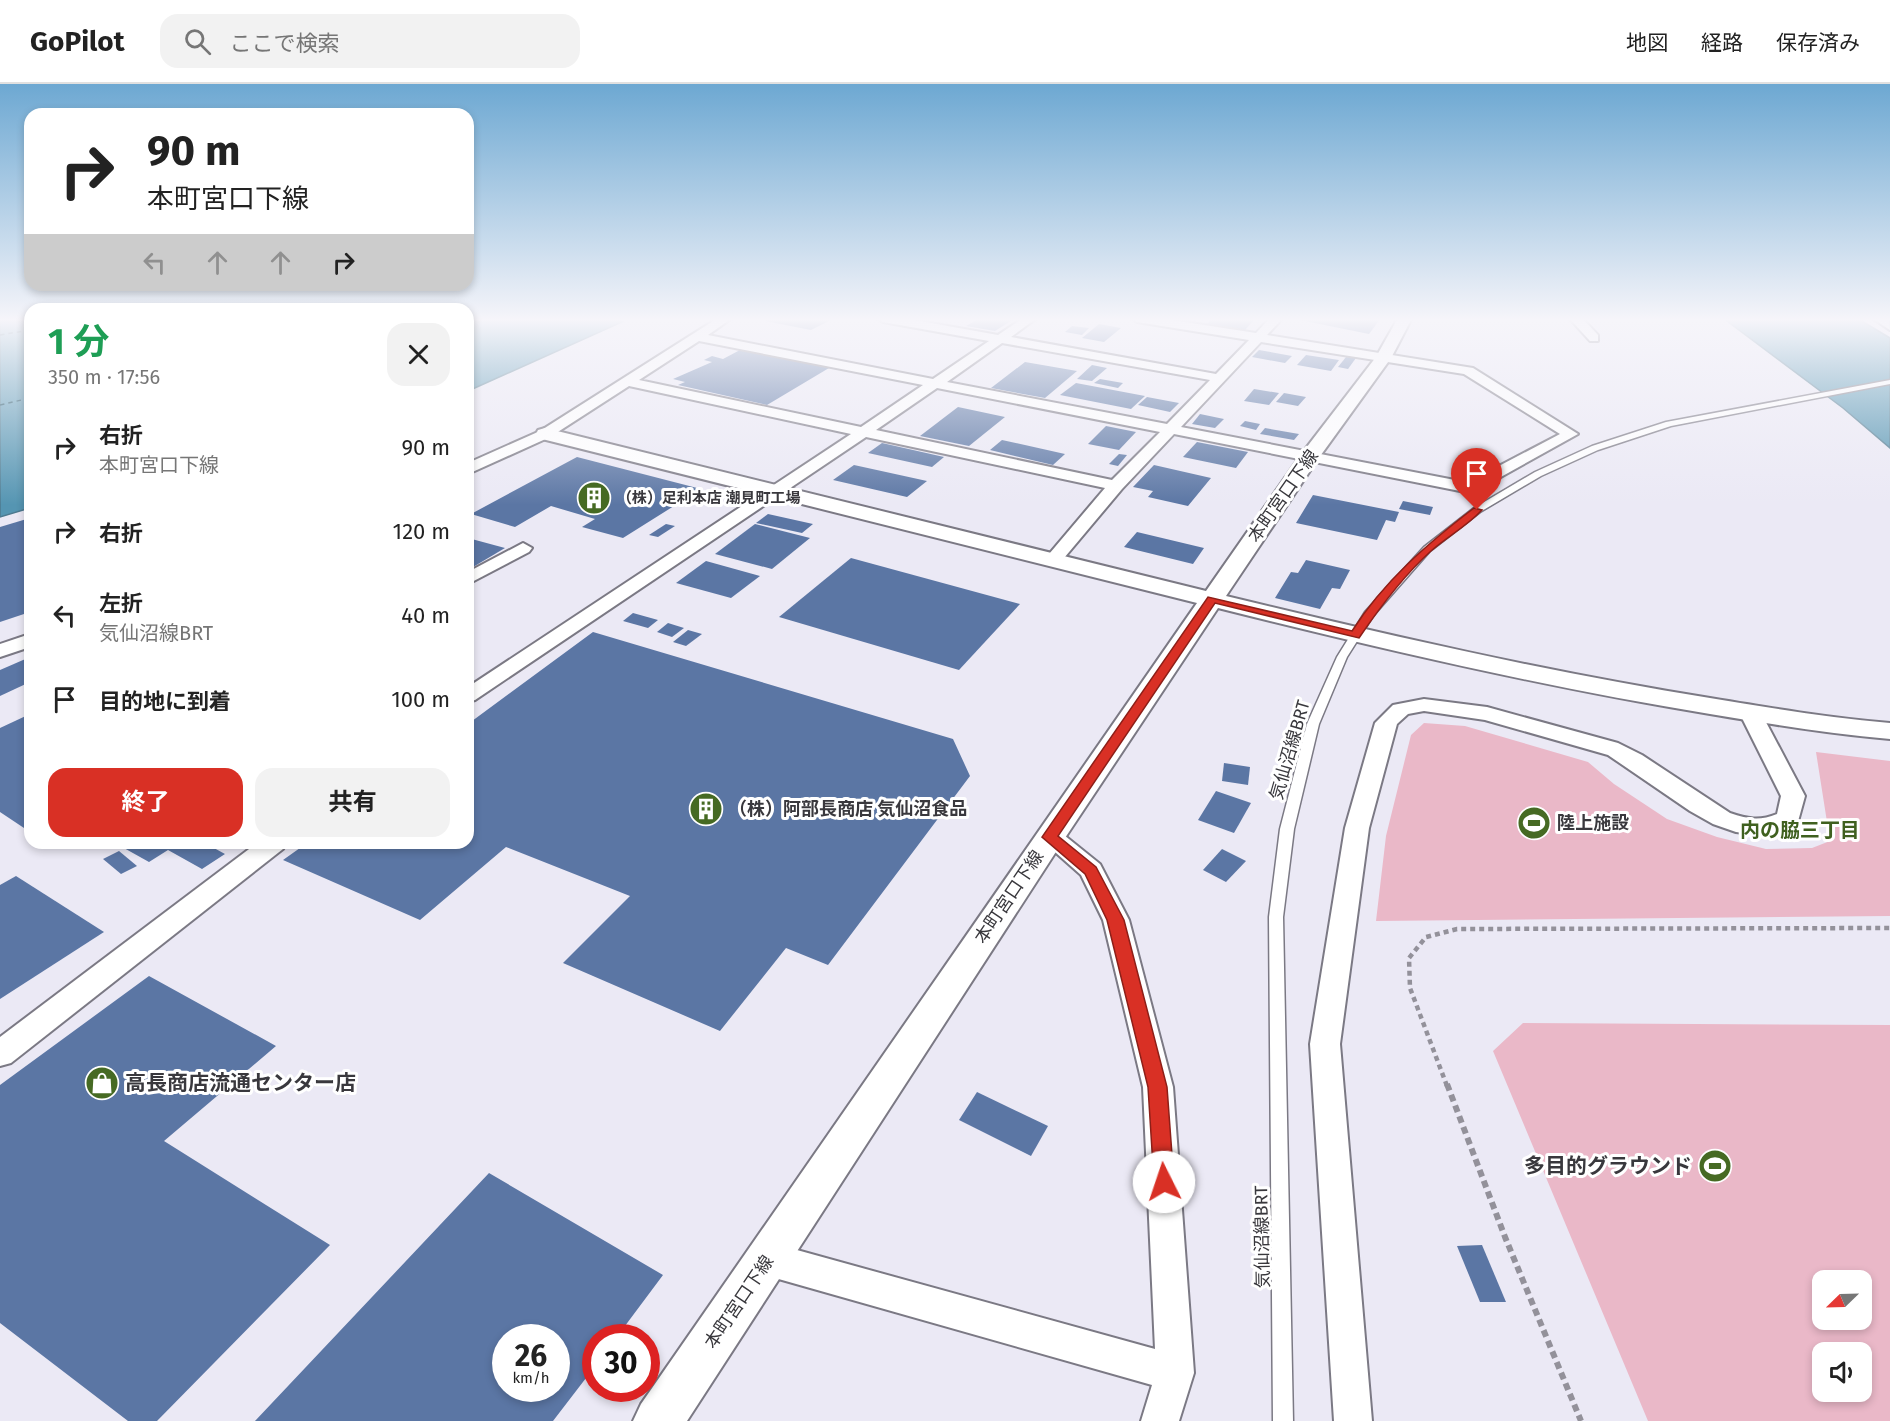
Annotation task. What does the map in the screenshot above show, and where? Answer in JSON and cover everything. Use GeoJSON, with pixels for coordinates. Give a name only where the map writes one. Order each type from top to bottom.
{"type":"FeatureCollection","features":[{"type":"Feature","properties":{"kind":"street"},"geometry":{"type":"LineString","coordinates":[[928,380],[1460,486],[1484,480],[1571,434],[1483,380]]}},
{"type":"Feature","properties":{"kind":"street"},"geometry":{"type":"LineString","coordinates":[[1053,560],[1116,486],[1217,380]]}},
{"type":"Feature","properties":{"kind":"street","name":"本町宮口下線"},"geometry":{"type":"LineString","coordinates":[[658,1421],[1212,599],[1310,456],[1366,380]]}},
{"type":"Feature","properties":{"kind":"street"},"geometry":{"type":"LineString","coordinates":[[474,466],[545,434],[625,381],[864,430],[1116,486]]}},
{"type":"Feature","properties":{"kind":"street"},"geometry":{"type":"LineString","coordinates":[[474,692],[937,382]]}},
{"type":"Feature","properties":{"kind":"street"},"geometry":{"type":"LineString","coordinates":[[545,434],[1355,635],[1598,688],[1840,727],[1890,731]]}},
{"type":"Feature","properties":{"kind":"street"},"geometry":{"type":"LineString","coordinates":[[474,576],[523,548]]}},
{"type":"Feature","properties":{"kind":"street"},"geometry":{"type":"LineString","coordinates":[[0,651],[24,642]]}},
{"type":"Feature","properties":{"kind":"street"},"geometry":{"type":"LineString","coordinates":[[1353,1421],[1325,1044],[1357,828],[1386,723],[1394,712],[1407,706],[1428,705],[1454,707],[1536,728],[1617,750],[1713,816],[1739,825],[1779,825],[1788,819],[1793,796],[1750,712]]}},
{"type":"Feature","properties":{"kind":"street"},"geometry":{"type":"LineString","coordinates":[[1050,837],[1091,870],[1116,920],[1158,1087],[1175,1373],[1160,1421]]}},
{"type":"Feature","properties":{"kind":"street"},"geometry":{"type":"LineString","coordinates":[[0,1054],[266,849]]}},
{"type":"Feature","properties":{"kind":"street"},"geometry":{"type":"LineString","coordinates":[[768,1259],[1175,1373]]}},
{"type":"Feature","properties":{"kind":"lane","name":"気仙沼線BRT"},"geometry":{"type":"LineString","coordinates":[[1283,1421],[1276,917],[1287,828],[1312,723],[1342,657],[1369,614],[1407,568],[1452,528],[1527,480],[1595,448],[1695,418],[1890,382]]}},
{"type":"Feature","properties":{"kind":"path"},"geometry":{"type":"LineString","coordinates":[[1581,1421],[1505,1238],[1414,999],[1410,988],[1409,958],[1426,936],[1457,929],[1890,928]]}},
{"type":"Feature","properties":{"kind":"shaded area","name":"陸上施設"},"geometry":{"type":"Polygon","coordinates":[[[1424,723],[1465,726],[1588,762],[1614,784],[1667,819],[1717,837],[1766,849],[1812,848],[1830,841],[1816,752],[1890,761],[1890,916],[1376,921],[1386,836],[1411,735],[1424,723]]]}},
{"type":"Feature","properties":{"kind":"shaded area","name":"多目的グラウンド"},"geometry":{"type":"Polygon","coordinates":[[[1523,1023],[1890,1025],[1890,1421],[1648,1421],[1493,1051],[1523,1023]]]}},
{"type":"Feature","properties":{"kind":"water"},"geometry":{"type":"Polygon","coordinates":[[[0,380],[24,380],[24,510],[0,517],[0,380]]]}},
{"type":"Feature","properties":{"kind":"water"},"geometry":{"type":"Polygon","coordinates":[[[474,380],[492,380],[474,388],[474,380]]]}},
{"type":"Feature","properties":{"kind":"water"},"geometry":{"type":"Polygon","coordinates":[[[1806,380],[1890,380],[1890,448],[1806,380]]]}},
{"type":"Feature","properties":{"kind":"building"},"geometry":{"type":"Polygon","coordinates":[[[679,380],[808,380],[767,405],[678,385],[685,382],[679,380]]]}},
{"type":"Feature","properties":{"kind":"building"},"geometry":{"type":"Polygon","coordinates":[[[1001,380],[1066,380],[1045,398],[991,388],[1001,380]]]}},
{"type":"Feature","properties":{"kind":"building"},"geometry":{"type":"Polygon","coordinates":[[[1098,380],[1108,380],[1123,383],[1118,388],[1094,383],[1098,380]]]}},
{"type":"Feature","properties":{"kind":"building"},"geometry":{"type":"Polygon","coordinates":[[[1076,383],[1145,396],[1131,409],[1060,395],[1076,383]]]}},
{"type":"Feature","properties":{"kind":"building"},"geometry":{"type":"Polygon","coordinates":[[[1254,389],[1279,393],[1269,405],[1244,401],[1254,389]]]}},
{"type":"Feature","properties":{"kind":"building"},"geometry":{"type":"Polygon","coordinates":[[[1284,393],[1306,397],[1298,406],[1276,402],[1284,393]]]}},
{"type":"Feature","properties":{"kind":"building"},"geometry":{"type":"Polygon","coordinates":[[[1147,397],[1179,403],[1170,412],[1138,405],[1147,397]]]}},
{"type":"Feature","properties":{"kind":"building"},"geometry":{"type":"Polygon","coordinates":[[[958,407],[1005,417],[969,446],[920,436],[958,407]]]}},
{"type":"Feature","properties":{"kind":"building"},"geometry":{"type":"Polygon","coordinates":[[[1200,414],[1224,419],[1215,428],[1192,424],[1200,414]]]}},
{"type":"Feature","properties":{"kind":"building"},"geometry":{"type":"Polygon","coordinates":[[[1245,421],[1260,424],[1256,430],[1240,426],[1245,421]]]}},
{"type":"Feature","properties":{"kind":"building"},"geometry":{"type":"Polygon","coordinates":[[[1106,426],[1136,432],[1119,450],[1088,444],[1106,426]]]}},
{"type":"Feature","properties":{"kind":"building"},"geometry":{"type":"Polygon","coordinates":[[[1265,428],[1299,434],[1294,440],[1260,434],[1265,428]]]}},
{"type":"Feature","properties":{"kind":"building"},"geometry":{"type":"Polygon","coordinates":[[[1002,440],[1065,454],[1053,465],[990,450],[1002,440]]]}},
{"type":"Feature","properties":{"kind":"building"},"geometry":{"type":"Polygon","coordinates":[[[1197,442],[1248,452],[1236,468],[1183,457],[1197,442]]]}},
{"type":"Feature","properties":{"kind":"building"},"geometry":{"type":"Polygon","coordinates":[[[882,443],[944,457],[932,467],[868,453],[882,443]]]}},
{"type":"Feature","properties":{"kind":"building"},"geometry":{"type":"Polygon","coordinates":[[[1119,454],[1127,455],[1118,466],[1109,464],[1119,454]]]}},
{"type":"Feature","properties":{"kind":"building","name":"（株）足利本店 潮見町工場"},"geometry":{"type":"Polygon","coordinates":[[[577,457],[701,489],[623,538],[582,527],[595,519],[551,506],[515,527],[474,515],[474,512],[577,457]]]}},
{"type":"Feature","properties":{"kind":"building"},"geometry":{"type":"Polygon","coordinates":[[[854,465],[927,481],[907,497],[833,480],[854,465]]]}},
{"type":"Feature","properties":{"kind":"building"},"geometry":{"type":"Polygon","coordinates":[[[1154,465],[1211,478],[1188,506],[1148,497],[1153,491],[1133,487],[1154,465]]]}},
{"type":"Feature","properties":{"kind":"building"},"geometry":{"type":"Polygon","coordinates":[[[1313,495],[1399,512],[1395,522],[1386,520],[1377,540],[1296,523],[1313,495]]]}},
{"type":"Feature","properties":{"kind":"building"},"geometry":{"type":"Polygon","coordinates":[[[1403,501],[1433,507],[1430,515],[1399,509],[1403,501]]]}},
{"type":"Feature","properties":{"kind":"building"},"geometry":{"type":"Polygon","coordinates":[[[768,514],[813,524],[802,533],[756,523],[768,514]]]}},
{"type":"Feature","properties":{"kind":"building"},"geometry":{"type":"Polygon","coordinates":[[[24,520],[24,614],[0,622],[0,527],[24,520]]]}},
{"type":"Feature","properties":{"kind":"building"},"geometry":{"type":"Polygon","coordinates":[[[666,524],[675,526],[658,537],[649,535],[666,524]]]}},
{"type":"Feature","properties":{"kind":"building"},"geometry":{"type":"Polygon","coordinates":[[[755,524],[810,538],[772,569],[715,554],[755,524]]]}},
{"type":"Feature","properties":{"kind":"building"},"geometry":{"type":"Polygon","coordinates":[[[1137,532],[1204,548],[1193,564],[1124,547],[1137,532]]]}},
{"type":"Feature","properties":{"kind":"building"},"geometry":{"type":"Polygon","coordinates":[[[474,540],[505,548],[474,566],[474,540]]]}},
{"type":"Feature","properties":{"kind":"building"},"geometry":{"type":"Polygon","coordinates":[[[851,558],[1020,604],[959,670],[779,617],[851,558]]]}},
{"type":"Feature","properties":{"kind":"building"},"geometry":{"type":"Polygon","coordinates":[[[1306,560],[1350,570],[1340,589],[1332,588],[1320,609],[1275,598],[1291,572],[1298,573],[1306,560]]]}},
{"type":"Feature","properties":{"kind":"building"},"geometry":{"type":"Polygon","coordinates":[[[706,561],[760,576],[731,598],[676,583],[706,561]]]}},
{"type":"Feature","properties":{"kind":"building"},"geometry":{"type":"Polygon","coordinates":[[[633,613],[658,620],[648,628],[623,621],[633,613]]]}},
{"type":"Feature","properties":{"kind":"building"},"geometry":{"type":"Polygon","coordinates":[[[668,623],[684,628],[672,637],[657,632],[668,623]]]}},
{"type":"Feature","properties":{"kind":"building"},"geometry":{"type":"Polygon","coordinates":[[[688,630],[702,634],[686,646],[673,642],[688,630]]]}},
{"type":"Feature","properties":{"kind":"building","name":"（株）阿部長商店 気仙沼食品"},"geometry":{"type":"Polygon","coordinates":[[[593,632],[953,739],[970,776],[828,965],[786,948],[720,1031],[563,963],[630,896],[506,847],[420,920],[283,860],[299,849],[474,849],[474,720],[593,632]]]}},
{"type":"Feature","properties":{"kind":"building"},"geometry":{"type":"Polygon","coordinates":[[[24,660],[24,685],[0,696],[0,670],[24,660]]]}},
{"type":"Feature","properties":{"kind":"building"},"geometry":{"type":"Polygon","coordinates":[[[24,717],[24,828],[0,812],[0,728],[24,717]]]}},
{"type":"Feature","properties":{"kind":"building"},"geometry":{"type":"Polygon","coordinates":[[[1224,763],[1250,767],[1248,785],[1222,781],[1224,763]]]}},
{"type":"Feature","properties":{"kind":"building"},"geometry":{"type":"Polygon","coordinates":[[[1216,791],[1251,803],[1234,833],[1198,820],[1216,791]]]}},
{"type":"Feature","properties":{"kind":"building"},"geometry":{"type":"Polygon","coordinates":[[[126,849],[216,849],[225,854],[202,869],[168,850],[149,862],[126,849]]]}},
{"type":"Feature","properties":{"kind":"building"},"geometry":{"type":"Polygon","coordinates":[[[1222,849],[1246,861],[1226,882],[1203,870],[1222,849]]]}},
{"type":"Feature","properties":{"kind":"building"},"geometry":{"type":"Polygon","coordinates":[[[119,851],[137,866],[121,874],[103,859],[119,851]]]}},
{"type":"Feature","properties":{"kind":"building"},"geometry":{"type":"Polygon","coordinates":[[[16,876],[104,932],[0,999],[0,885],[16,876]]]}},
{"type":"Feature","properties":{"kind":"building"},"geometry":{"type":"Polygon","coordinates":[[[149,976],[276,1046],[164,1141],[330,1245],[157,1421],[128,1421],[0,1323],[0,1085],[149,976]]]}},
{"type":"Feature","properties":{"kind":"building"},"geometry":{"type":"Polygon","coordinates":[[[977,1092],[1048,1126],[1031,1156],[959,1120],[977,1092]]]}},
{"type":"Feature","properties":{"kind":"building"},"geometry":{"type":"Polygon","coordinates":[[[489,1173],[663,1275],[626,1324],[582,1324],[582,1383],[570,1399],[570,1324],[492,1324],[492,1402],[568,1402],[553,1421],[255,1421],[489,1173]]]}},
{"type":"Feature","properties":{"kind":"building"},"geometry":{"type":"Polygon","coordinates":[[[1482,1245],[1506,1302],[1480,1302],[1457,1246],[1482,1245]]]}},
{"type":"Feature","properties":{"kind":"ferry route"},"geometry":{"type":"LineString","coordinates":[[0,405],[24,399]]}},
{"type":"Feature","properties":{"kind":"place","name":"（株）足利本店 潮見町工場"},"geometry":{"type":"Point","coordinates":[594,498]}},
{"type":"Feature","properties":{"kind":"place","name":"（株）阿部長商店 気仙沼食品"},"geometry":{"type":"Point","coordinates":[706,809]}},
{"type":"Feature","properties":{"kind":"place","name":"陸上施設"},"geometry":{"type":"Point","coordinates":[1534,823]}},
{"type":"Feature","properties":{"kind":"place","name":"高長商店流通センター店"},"geometry":{"type":"Point","coordinates":[102,1083]}},
{"type":"Feature","properties":{"kind":"place","name":"多目的グラウンド"},"geometry":{"type":"Point","coordinates":[1715,1166]}},
{"type":"Feature","properties":{"kind":"district","name":"内の脇三丁目"},"geometry":{"type":"Point","coordinates":[1800,830]}},
{"type":"Feature","properties":{"kind":"route"},"geometry":{"type":"LineString","coordinates":[[1164,1182],[1158,1087],[1116,920],[1091,870],[1050,837],[1212,599],[1355,635],[1369,614],[1407,568],[1452,528],[1477,510]]}}]}
